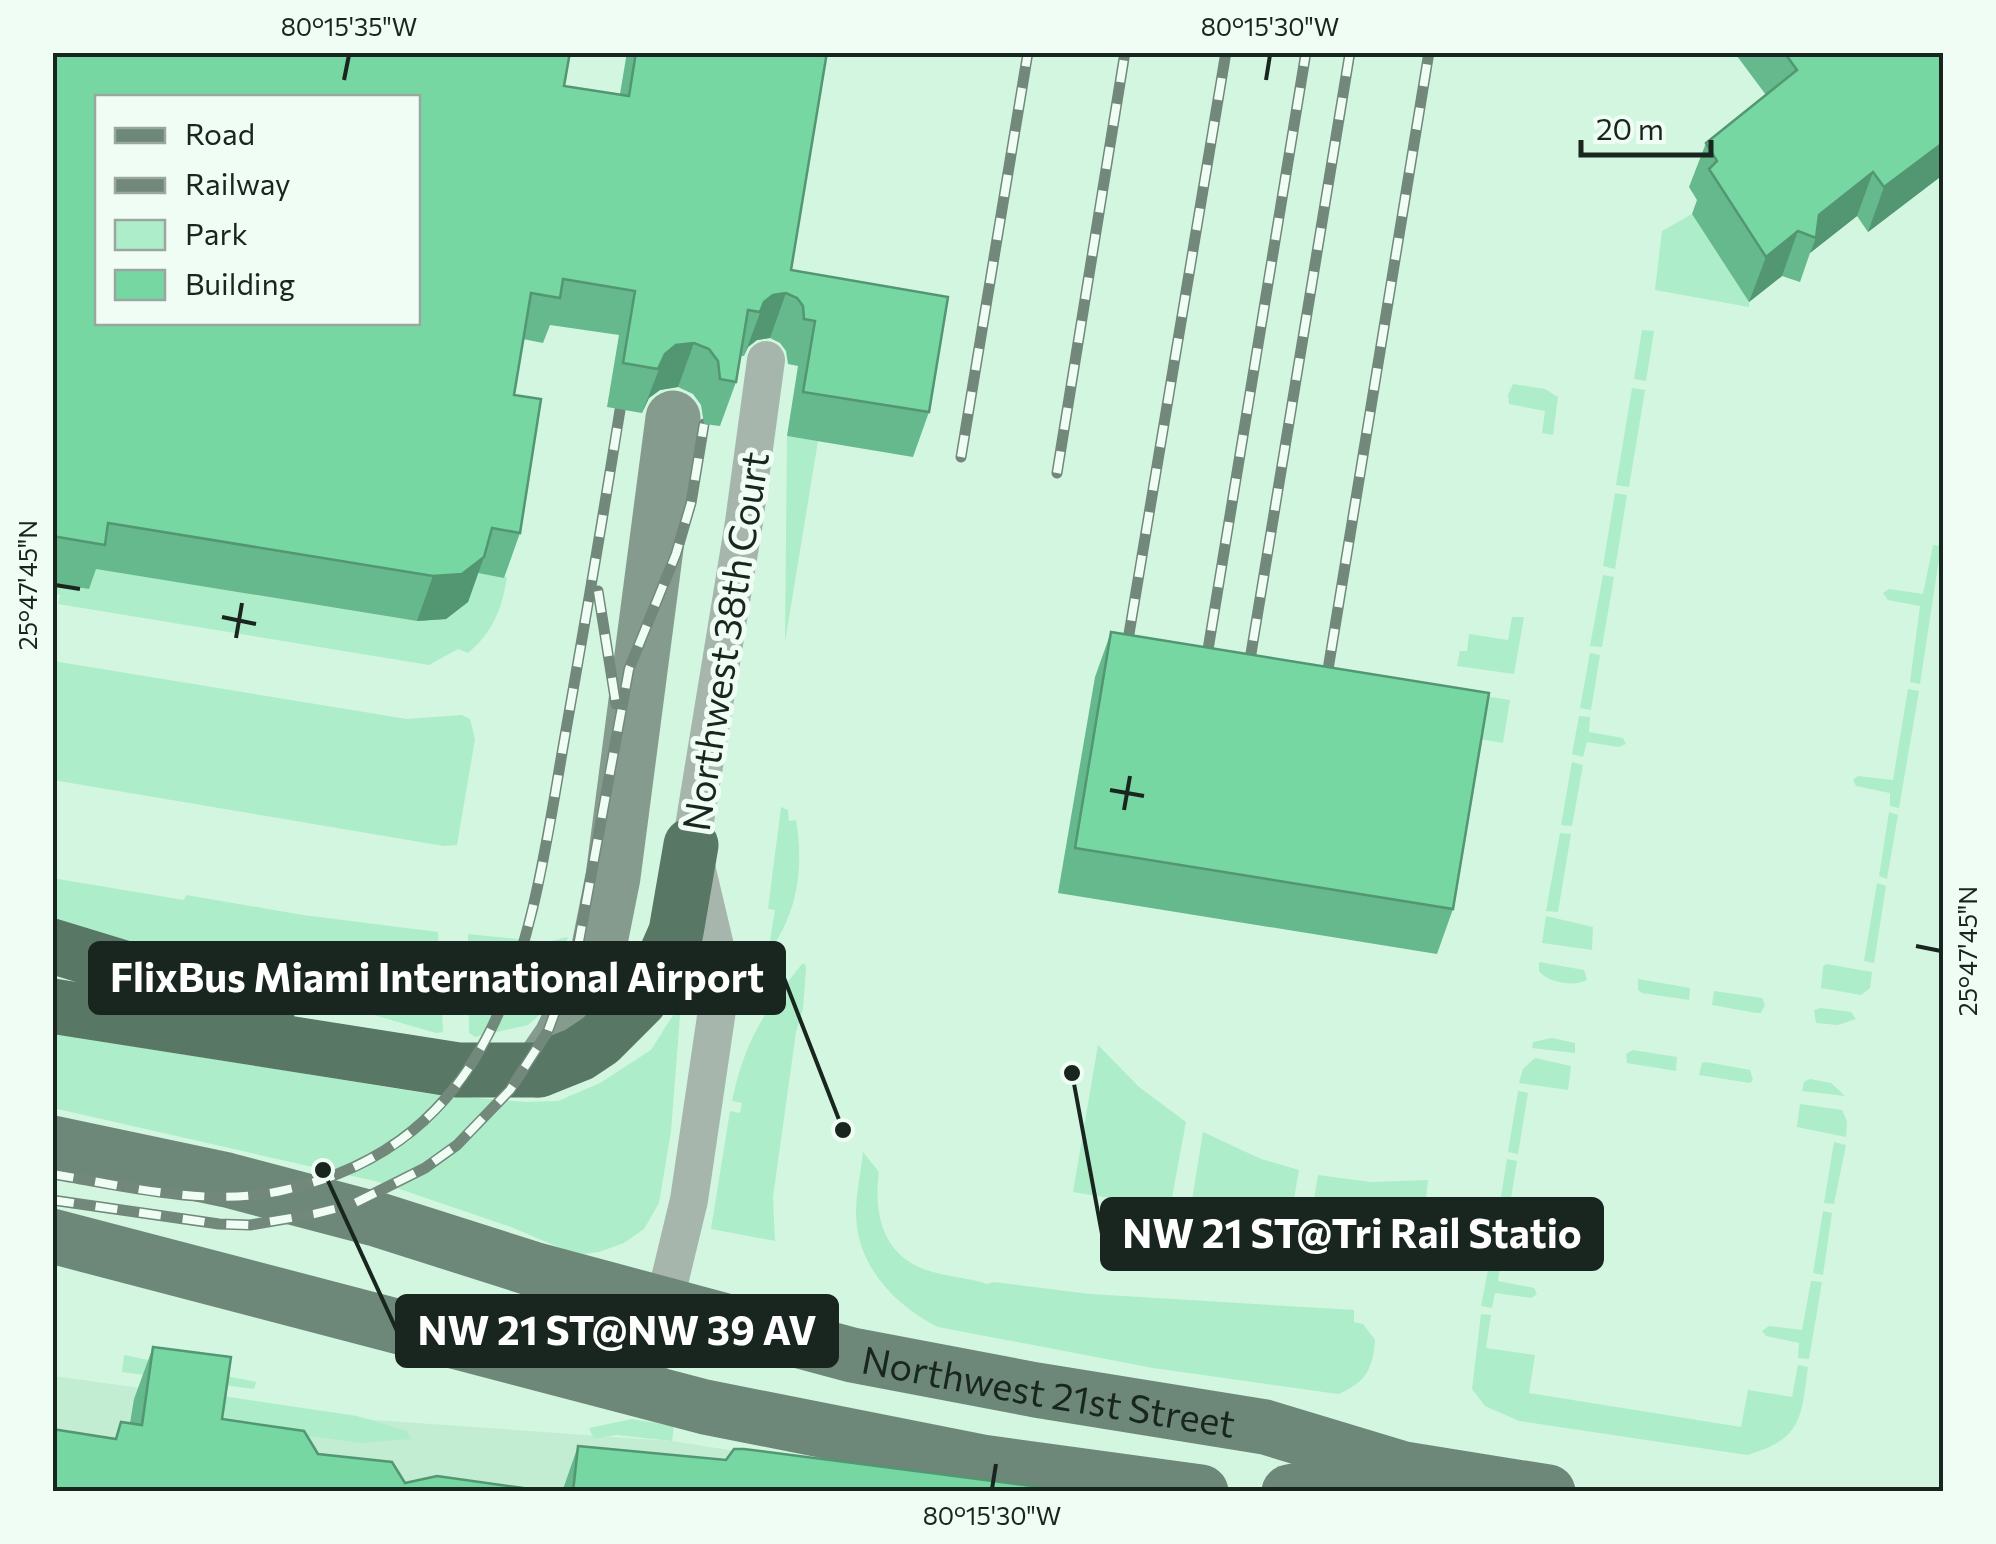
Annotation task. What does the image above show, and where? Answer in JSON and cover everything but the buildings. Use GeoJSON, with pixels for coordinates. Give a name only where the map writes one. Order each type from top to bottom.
{"type":"FeatureCollection","features":[{"type":"Feature","properties":{"kind":"highway"},"geometry":{"type":"LineString","coordinates":[[52,1006],[458,1070],[539,1070],[589,1047],[640,1000],[676,932],[691,845]]}},
{"type":"Feature","properties":{"kind":"highway"},"geometry":{"type":"LineString","coordinates":[[52,946],[219,997],[343,1052]]}},
{"type":"Feature","properties":{"kind":"main road","name":"Northwest 21st Street"},"geometry":{"type":"LineString","coordinates":[[52,1142],[226,1180],[379,1220],[852,1356],[1265,1427],[1404,1469],[1548,1492]]}},
{"type":"Feature","properties":{"kind":"main road","name":"Northwest 21st Street"},"geometry":{"type":"LineString","coordinates":[[52,1236],[644,1391],[830,1433],[982,1462],[1201,1492]]}},
{"type":"Feature","properties":{"kind":"main road","name":"Northwest 21st Street"},"geometry":{"type":"LineString","coordinates":[[1289,1492],[1404,1469]]}},
{"type":"Feature","properties":{"kind":"street","name":"Northwest 38th Court"},"geometry":{"type":"LineString","coordinates":[[644,1391],[688,1200],[722,976],[691,845],[744,522],[766,360]]}},
{"type":"Feature","properties":{"kind":"street"},"geometry":{"type":"LineString","coordinates":[[539,1070],[561,1038],[595,967],[613,876],[673,418]]}},
{"type":"Feature","properties":{"kind":"shaded area"},"geometry":{"type":"Polygon","coordinates":[[[53,1376],[374,1420],[672,1441],[987,1491],[53,1492],[53,1376]]]}},
{"type":"Feature","properties":{"kind":"green space"},"geometry":{"type":"Polygon","coordinates":[[[1692,214],[1749,307],[1655,290],[1662,231],[1692,214]]]}},
{"type":"Feature","properties":{"kind":"green space"},"geometry":{"type":"Polygon","coordinates":[[[1642,330],[1654,331],[1646,381],[1634,379],[1642,330]]]}},
{"type":"Feature","properties":{"kind":"green space"},"geometry":{"type":"Polygon","coordinates":[[[1513,384],[1545,389],[1558,397],[1553,435],[1542,433],[1545,411],[1509,404],[1513,384]]]}},
{"type":"Feature","properties":{"kind":"green space"},"geometry":{"type":"Polygon","coordinates":[[[1632,388],[1645,390],[1629,487],[1616,485],[1632,388]]]}},
{"type":"Feature","properties":{"kind":"green space"},"geometry":{"type":"Polygon","coordinates":[[[787,436],[818,441],[785,642],[787,436]]]}},
{"type":"Feature","properties":{"kind":"green space"},"geometry":{"type":"Polygon","coordinates":[[[1615,493],[1627,495],[1615,569],[1603,566],[1615,493]]]}},
{"type":"Feature","properties":{"kind":"green space"},"geometry":{"type":"Polygon","coordinates":[[[1933,545],[1941,546],[1920,684],[1910,682],[1920,606],[1888,600],[1883,593],[1889,589],[1923,594],[1933,545]]]}},
{"type":"Feature","properties":{"kind":"green space"},"geometry":{"type":"Polygon","coordinates":[[[92,568],[417,621],[442,618],[457,610],[468,596],[476,573],[507,577],[495,619],[477,645],[468,653],[458,649],[429,665],[58,604],[60,595],[53,594],[53,583],[92,568]]]}},
{"type":"Feature","properties":{"kind":"green space"},"geometry":{"type":"Polygon","coordinates":[[[1603,575],[1614,577],[1602,647],[1590,646],[1603,575]]]}},
{"type":"Feature","properties":{"kind":"green space"},"geometry":{"type":"Polygon","coordinates":[[[1512,617],[1524,617],[1514,674],[1457,666],[1460,651],[1467,651],[1469,634],[1508,640],[1512,617]]]}},
{"type":"Feature","properties":{"kind":"green space"},"geometry":{"type":"Polygon","coordinates":[[[1590,653],[1600,655],[1591,710],[1580,708],[1590,653]]]}},
{"type":"Feature","properties":{"kind":"green space"},"geometry":{"type":"Polygon","coordinates":[[[53,661],[407,719],[462,715],[470,719],[475,739],[457,845],[444,846],[53,780],[53,661]]]}},
{"type":"Feature","properties":{"kind":"green space"},"geometry":{"type":"Polygon","coordinates":[[[1908,689],[1919,691],[1899,808],[1890,806],[1890,793],[1856,786],[1853,780],[1858,776],[1893,780],[1908,689]]]}},
{"type":"Feature","properties":{"kind":"green space"},"geometry":{"type":"Polygon","coordinates":[[[1457,692],[1510,700],[1503,743],[1450,734],[1457,692]]]}},
{"type":"Feature","properties":{"kind":"green space"},"geometry":{"type":"Polygon","coordinates":[[[1579,716],[1590,717],[1589,732],[1623,738],[1626,744],[1619,747],[1587,742],[1583,757],[1572,754],[1579,716]]]}},
{"type":"Feature","properties":{"kind":"green space"},"geometry":{"type":"Polygon","coordinates":[[[1572,762],[1583,765],[1572,826],[1561,825],[1572,762]]]}},
{"type":"Feature","properties":{"kind":"green space"},"geometry":{"type":"Polygon","coordinates":[[[781,807],[788,810],[789,821],[796,820],[799,872],[786,922],[768,953],[775,910],[768,909],[781,807]]]}},
{"type":"Feature","properties":{"kind":"green space"},"geometry":{"type":"Polygon","coordinates":[[[1889,812],[1898,815],[1887,879],[1879,876],[1889,812]]]}},
{"type":"Feature","properties":{"kind":"green space"},"geometry":{"type":"Polygon","coordinates":[[[1560,833],[1571,834],[1558,912],[1546,911],[1560,833]]]}},
{"type":"Feature","properties":{"kind":"green space"},"geometry":{"type":"Polygon","coordinates":[[[52,878],[184,900],[186,895],[438,932],[443,1032],[53,922],[52,878]]]}},
{"type":"Feature","properties":{"kind":"green space"},"geometry":{"type":"Polygon","coordinates":[[[1877,883],[1886,886],[1874,963],[1864,961],[1877,883]]]}},
{"type":"Feature","properties":{"kind":"green space"},"geometry":{"type":"Polygon","coordinates":[[[1546,916],[1593,927],[1592,950],[1542,943],[1546,916]]]}},
{"type":"Feature","properties":{"kind":"green space"},"geometry":{"type":"Polygon","coordinates":[[[468,934],[546,942],[568,937],[543,1012],[528,1025],[475,1037],[469,1033],[468,934]]]}},
{"type":"Feature","properties":{"kind":"green space"},"geometry":{"type":"Polygon","coordinates":[[[1539,962],[1584,970],[1587,980],[1555,981],[1539,971],[1539,962]]]}},
{"type":"Feature","properties":{"kind":"green space"},"geometry":{"type":"Polygon","coordinates":[[[802,964],[806,969],[803,1009],[796,1032],[773,1197],[775,1241],[711,1229],[730,1111],[740,1113],[742,1103],[732,1101],[743,1061],[767,1012],[802,964]]]}},
{"type":"Feature","properties":{"kind":"green space"},"geometry":{"type":"Polygon","coordinates":[[[1826,964],[1872,972],[1870,988],[1861,995],[1821,988],[1826,964]]]}},
{"type":"Feature","properties":{"kind":"green space"},"geometry":{"type":"Polygon","coordinates":[[[1638,979],[1690,988],[1689,1000],[1642,993],[1638,990],[1638,979]]]}},
{"type":"Feature","properties":{"kind":"green space"},"geometry":{"type":"Polygon","coordinates":[[[1714,991],[1762,998],[1765,1005],[1761,1013],[1756,1013],[1712,1005],[1714,991]]]}},
{"type":"Feature","properties":{"kind":"green space"},"geometry":{"type":"Polygon","coordinates":[[[1814,1010],[1851,1012],[1856,1019],[1838,1025],[1816,1023],[1814,1010]]]}},
{"type":"Feature","properties":{"kind":"green space"},"geometry":{"type":"Polygon","coordinates":[[[675,1012],[680,1016],[671,1131],[659,1203],[644,1229],[624,1243],[599,1252],[565,1250],[511,1227],[379,1182],[53,1108],[52,1033],[430,1094],[558,1101],[600,1083],[651,1050],[675,1012]]]}},
{"type":"Feature","properties":{"kind":"green space"},"geometry":{"type":"Polygon","coordinates":[[[1552,1038],[1575,1043],[1575,1053],[1532,1048],[1533,1042],[1552,1038]]]}},
{"type":"Feature","properties":{"kind":"green space"},"geometry":{"type":"Polygon","coordinates":[[[1098,1045],[1139,1087],[1186,1122],[1170,1208],[1073,1192],[1098,1045]]]}},
{"type":"Feature","properties":{"kind":"green space"},"geometry":{"type":"Polygon","coordinates":[[[1633,1050],[1677,1057],[1676,1071],[1627,1063],[1626,1054],[1633,1050]]]}},
{"type":"Feature","properties":{"kind":"green space"},"geometry":{"type":"Polygon","coordinates":[[[1535,1058],[1571,1066],[1568,1090],[1519,1083],[1523,1069],[1535,1058]]]}},
{"type":"Feature","properties":{"kind":"green space"},"geometry":{"type":"Polygon","coordinates":[[[1702,1063],[1750,1070],[1753,1080],[1750,1083],[1699,1075],[1702,1063]]]}},
{"type":"Feature","properties":{"kind":"green space"},"geometry":{"type":"Polygon","coordinates":[[[1810,1079],[1831,1083],[1845,1096],[1802,1091],[1804,1082],[1810,1079]]]}},
{"type":"Feature","properties":{"kind":"green space"},"geometry":{"type":"Polygon","coordinates":[[[1518,1091],[1528,1093],[1518,1154],[1508,1152],[1518,1091]]]}},
{"type":"Feature","properties":{"kind":"green space"},"geometry":{"type":"Polygon","coordinates":[[[1800,1104],[1842,1110],[1847,1121],[1846,1137],[1797,1127],[1800,1104]]]}},
{"type":"Feature","properties":{"kind":"green space"},"geometry":{"type":"Polygon","coordinates":[[[1203,1132],[1261,1159],[1299,1170],[1289,1228],[1190,1212],[1203,1132]]]}},
{"type":"Feature","properties":{"kind":"green space"},"geometry":{"type":"Polygon","coordinates":[[[1834,1142],[1846,1145],[1834,1204],[1824,1203],[1834,1142]]]}},
{"type":"Feature","properties":{"kind":"green space"},"geometry":{"type":"Polygon","coordinates":[[[863,1152],[879,1172],[878,1205],[885,1234],[893,1247],[916,1266],[987,1284],[1354,1310],[1354,1322],[1363,1324],[1375,1340],[1370,1366],[1355,1385],[1338,1394],[1153,1368],[938,1327],[893,1295],[863,1250],[856,1213],[863,1152]]]}},
{"type":"Feature","properties":{"kind":"green space"},"geometry":{"type":"Polygon","coordinates":[[[1507,1159],[1517,1161],[1507,1223],[1497,1221],[1507,1159]]]}},
{"type":"Feature","properties":{"kind":"green space"},"geometry":{"type":"Polygon","coordinates":[[[1318,1175],[1371,1182],[1428,1180],[1419,1227],[1411,1237],[1385,1244],[1309,1231],[1318,1175]]]}},
{"type":"Feature","properties":{"kind":"green space"},"geometry":{"type":"Polygon","coordinates":[[[1823,1211],[1832,1213],[1823,1275],[1813,1273],[1823,1211]]]}},
{"type":"Feature","properties":{"kind":"green space"},"geometry":{"type":"Polygon","coordinates":[[[1496,1229],[1505,1231],[1498,1281],[1534,1288],[1537,1294],[1531,1298],[1495,1293],[1492,1308],[1481,1306],[1496,1229]]]}},
{"type":"Feature","properties":{"kind":"green space"},"geometry":{"type":"Polygon","coordinates":[[[1811,1281],[1822,1282],[1809,1359],[1798,1358],[1799,1343],[1766,1336],[1762,1331],[1769,1326],[1802,1330],[1811,1281]]]}},
{"type":"Feature","properties":{"kind":"green space"},"geometry":{"type":"Polygon","coordinates":[[[1481,1314],[1491,1315],[1486,1348],[1535,1355],[1529,1393],[1741,1427],[1748,1390],[1792,1397],[1798,1365],[1808,1367],[1800,1413],[1789,1434],[1779,1442],[1747,1455],[1519,1421],[1485,1406],[1472,1389],[1481,1314]]]}},
{"type":"Feature","properties":{"kind":"green space"},"geometry":{"type":"Polygon","coordinates":[[[124,1355],[256,1382],[254,1389],[122,1372],[124,1355]]]}},
{"type":"Feature","properties":{"kind":"green space"},"geometry":{"type":"Polygon","coordinates":[[[215,1395],[357,1416],[407,1431],[411,1439],[361,1443],[238,1427],[211,1420],[215,1395]]]}},
{"type":"Feature","properties":{"kind":"green space"},"geometry":{"type":"Polygon","coordinates":[[[632,1419],[674,1426],[672,1441],[616,1435],[594,1439],[589,1428],[632,1419]]]}},
{"type":"Feature","properties":{"kind":"railway"},"geometry":{"type":"LineString","coordinates":[[961,457],[1028,52]]}},
{"type":"Feature","properties":{"kind":"railway"},"geometry":{"type":"LineString","coordinates":[[1057,473],[1125,52]]}},
{"type":"Feature","properties":{"kind":"railway"},"geometry":{"type":"LineString","coordinates":[[1124,664],[1226,52]]}},
{"type":"Feature","properties":{"kind":"railway"},"geometry":{"type":"LineString","coordinates":[[1204,674],[1306,52]]}},
{"type":"Feature","properties":{"kind":"railway"},"geometry":{"type":"LineString","coordinates":[[1246,684],[1350,52]]}},
{"type":"Feature","properties":{"kind":"railway"},"geometry":{"type":"LineString","coordinates":[[1324,694],[1429,52]]}},
{"type":"Feature","properties":{"kind":"railway"},"geometry":{"type":"LineString","coordinates":[[52,1174],[198,1196],[285,1190],[361,1163],[421,1124],[466,1073],[499,1013],[523,946],[540,876],[620,410]]}},
{"type":"Feature","properties":{"kind":"railway"},"geometry":{"type":"LineString","coordinates":[[52,1200],[219,1224],[250,1225],[314,1214],[351,1205],[425,1168],[457,1145],[510,1090],[548,1031],[577,952],[629,669],[676,554],[691,503],[704,424]]}},
{"type":"Feature","properties":{"kind":"railway"},"geometry":{"type":"LineString","coordinates":[[598,591],[616,704]]}},
{"type":"Feature","properties":{"kind":"place","name":"NW 21 ST@Tri Rail Statio"},"geometry":{"type":"Point","coordinates":[1072,1073]}},
{"type":"Feature","properties":{"kind":"place","name":"FlixBus Miami International Airport"},"geometry":{"type":"Point","coordinates":[843,1130]}},
{"type":"Feature","properties":{"kind":"place","name":"NW 21 ST@NW 39 AV"},"geometry":{"type":"Point","coordinates":[323,1170]}}]}
